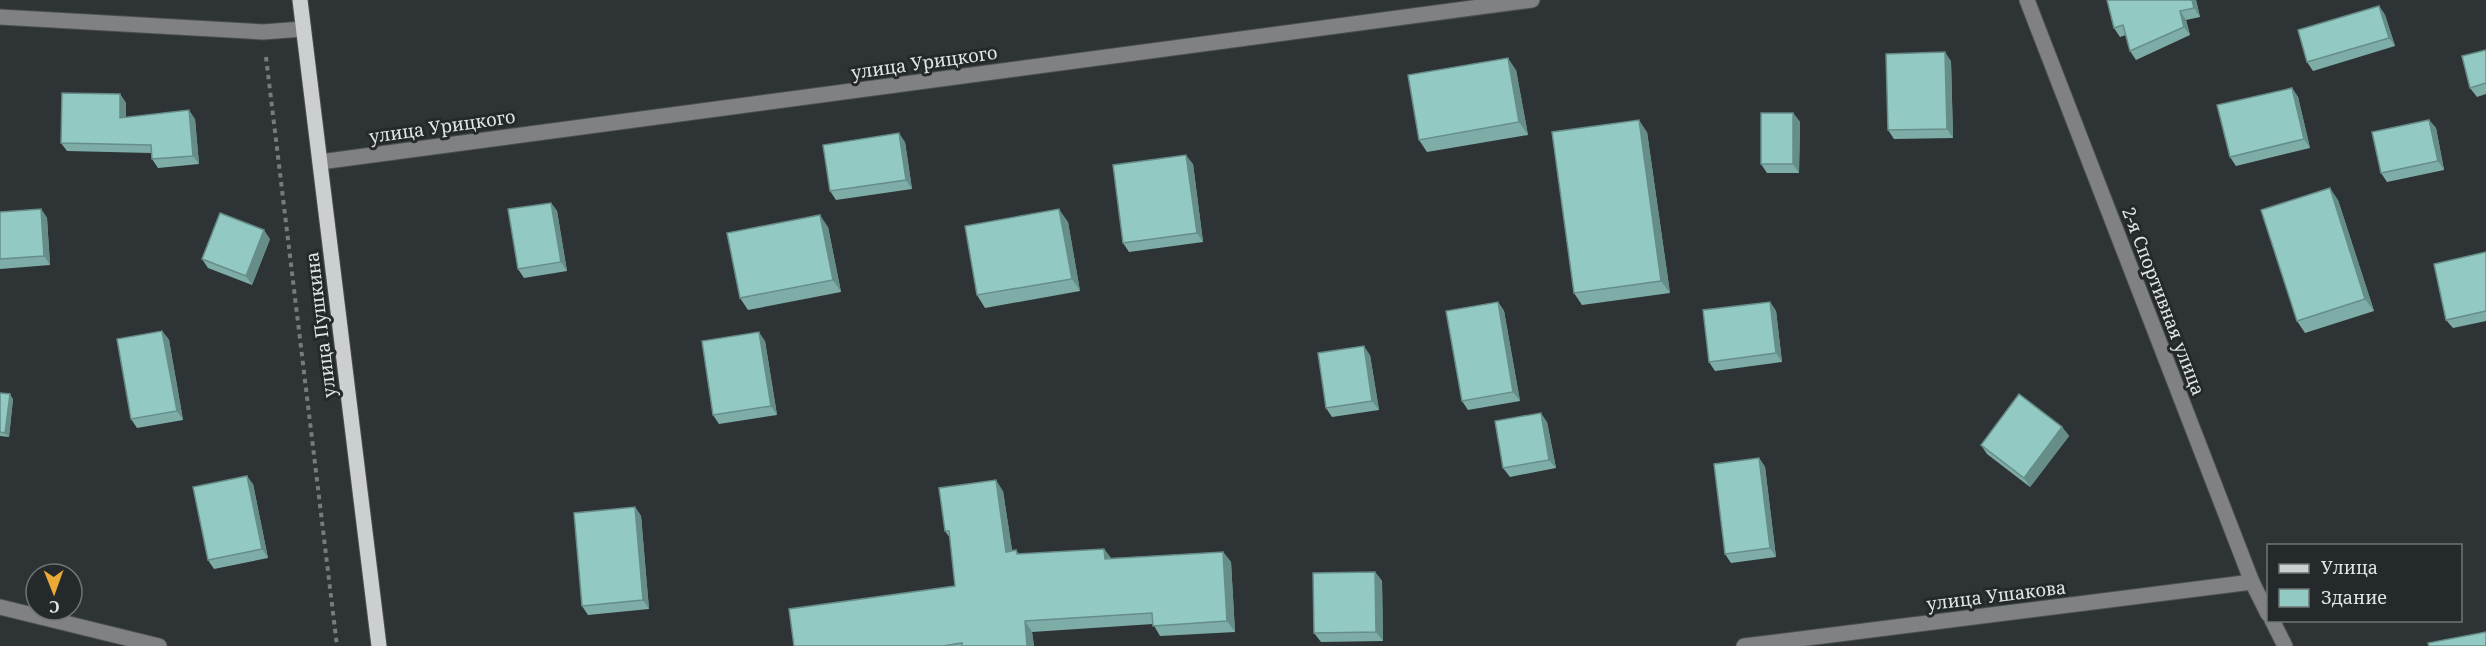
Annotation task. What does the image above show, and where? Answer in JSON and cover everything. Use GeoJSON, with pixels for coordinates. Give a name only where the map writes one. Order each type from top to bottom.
{"type":"FeatureCollection","features":[{"type":"Feature","properties":{"kind":"main road","name":"улица Пушкина"},"geometry":{"type":"LineString","coordinates":[[300,0],[379,646]]}},
{"type":"Feature","properties":{"kind":"street","name":"улица Урицкого"},"geometry":{"type":"LineString","coordinates":[[320,162],[1532,0]]}},
{"type":"Feature","properties":{"kind":"street","name":"2-я Спортивная улица"},"geometry":{"type":"LineString","coordinates":[[2027,0],[2252,582],[2267,612]]}},
{"type":"Feature","properties":{"kind":"street"},"geometry":{"type":"LineString","coordinates":[[0,17],[263,32],[303,29]]}},
{"type":"Feature","properties":{"kind":"street","name":"улица Ушакова"},"geometry":{"type":"LineString","coordinates":[[1744,646],[2252,582]]}},
{"type":"Feature","properties":{"kind":"street"},"geometry":{"type":"LineString","coordinates":[[0,607],[159,646]]}},
{"type":"Feature","properties":{"kind":"street"},"geometry":{"type":"LineString","coordinates":[[2273,622],[2285,646]]}},
{"type":"Feature","properties":{"kind":"path"},"geometry":{"type":"LineString","coordinates":[[263,32],[337,646]]}},
{"type":"Feature","properties":{"kind":"building"},"geometry":{"type":"Polygon","coordinates":[[[2107,0],[2192,0],[2194,8],[2180,11],[2184,27],[2130,51],[2123,25],[2114,28],[2107,0]]]}},
{"type":"Feature","properties":{"kind":"building"},"geometry":{"type":"Polygon","coordinates":[[[2379,6],[2389,38],[2307,62],[2298,30],[2379,6]]]}},
{"type":"Feature","properties":{"kind":"building"},"geometry":{"type":"Polygon","coordinates":[[[2486,50],[2486,83],[2470,88],[2462,56],[2486,50]]]}},
{"type":"Feature","properties":{"kind":"building"},"geometry":{"type":"Polygon","coordinates":[[[1945,52],[1947,129],[1888,130],[1886,54],[1945,52]]]}},
{"type":"Feature","properties":{"kind":"building"},"geometry":{"type":"Polygon","coordinates":[[[1508,58],[1519,122],[1419,140],[1408,75],[1508,58]]]}},
{"type":"Feature","properties":{"kind":"building"},"geometry":{"type":"Polygon","coordinates":[[[2292,88],[2304,139],[2230,157],[2217,105],[2292,88]]]}},
{"type":"Feature","properties":{"kind":"building"},"geometry":{"type":"Polygon","coordinates":[[[62,93],[120,94],[120,118],[189,110],[193,156],[152,159],[151,145],[61,143],[62,93]]]}},
{"type":"Feature","properties":{"kind":"building"},"geometry":{"type":"Polygon","coordinates":[[[1761,113],[1793,113],[1793,164],[1761,164],[1761,113]]]}},
{"type":"Feature","properties":{"kind":"building"},"geometry":{"type":"Polygon","coordinates":[[[1639,120],[1661,281],[1574,293],[1552,132],[1639,120]]]}},
{"type":"Feature","properties":{"kind":"building"},"geometry":{"type":"Polygon","coordinates":[[[2429,120],[2438,161],[2381,173],[2372,132],[2429,120]]]}},
{"type":"Feature","properties":{"kind":"building"},"geometry":{"type":"Polygon","coordinates":[[[899,133],[906,180],[830,191],[823,145],[899,133]]]}},
{"type":"Feature","properties":{"kind":"building"},"geometry":{"type":"Polygon","coordinates":[[[1186,155],[1197,233],[1123,243],[1113,165],[1186,155]]]}},
{"type":"Feature","properties":{"kind":"building"},"geometry":{"type":"Polygon","coordinates":[[[2330,188],[2365,299],[2297,321],[2261,210],[2330,188]]]}},
{"type":"Feature","properties":{"kind":"building"},"geometry":{"type":"Polygon","coordinates":[[[551,203],[561,262],[518,269],[508,209],[551,203]]]}},
{"type":"Feature","properties":{"kind":"building"},"geometry":{"type":"Polygon","coordinates":[[[41,209],[44,256],[0,259],[0,212],[41,209]]]}},
{"type":"Feature","properties":{"kind":"building"},"geometry":{"type":"Polygon","coordinates":[[[1059,209],[1072,279],[977,295],[965,226],[1059,209]]]}},
{"type":"Feature","properties":{"kind":"building"},"geometry":{"type":"Polygon","coordinates":[[[220,213],[264,230],[246,276],[202,259],[220,213]]]}},
{"type":"Feature","properties":{"kind":"building"},"geometry":{"type":"Polygon","coordinates":[[[820,215],[833,280],[740,298],[727,233],[820,215]]]}},
{"type":"Feature","properties":{"kind":"building"},"geometry":{"type":"Polygon","coordinates":[[[2486,252],[2486,311],[2446,320],[2434,264],[2486,252]]]}},
{"type":"Feature","properties":{"kind":"building"},"geometry":{"type":"Polygon","coordinates":[[[1498,302],[1513,392],[1462,401],[1446,311],[1498,302]]]}},
{"type":"Feature","properties":{"kind":"building"},"geometry":{"type":"Polygon","coordinates":[[[1770,302],[1776,353],[1709,362],[1703,310],[1770,302]]]}},
{"type":"Feature","properties":{"kind":"building"},"geometry":{"type":"Polygon","coordinates":[[[162,331],[177,411],[131,419],[117,339],[162,331]]]}},
{"type":"Feature","properties":{"kind":"building"},"geometry":{"type":"Polygon","coordinates":[[[759,332],[771,406],[713,415],[702,341],[759,332]]]}},
{"type":"Feature","properties":{"kind":"building"},"geometry":{"type":"Polygon","coordinates":[[[1364,346],[1372,401],[1326,408],[1318,353],[1364,346]]]}},
{"type":"Feature","properties":{"kind":"building"},"geometry":{"type":"Polygon","coordinates":[[[0,393],[10,394],[5,433],[0,432],[0,393]]]}},
{"type":"Feature","properties":{"kind":"building"},"geometry":{"type":"Polygon","coordinates":[[[2019,394],[2062,427],[2024,478],[1981,445],[2019,394]]]}},
{"type":"Feature","properties":{"kind":"building"},"geometry":{"type":"Polygon","coordinates":[[[1541,413],[1549,460],[1503,468],[1495,421],[1541,413]]]}},
{"type":"Feature","properties":{"kind":"building"},"geometry":{"type":"Polygon","coordinates":[[[1759,458],[1770,548],[1725,554],[1714,464],[1759,458]]]}},
{"type":"Feature","properties":{"kind":"building"},"geometry":{"type":"Polygon","coordinates":[[[247,476],[262,549],[208,560],[193,487],[247,476]]]}},
{"type":"Feature","properties":{"kind":"building"},"geometry":{"type":"Polygon","coordinates":[[[996,480],[1006,552],[1016,550],[1017,554],[1104,549],[1105,559],[1223,552],[1227,621],[1153,626],[1152,613],[1025,621],[1027,646],[962,646],[962,643],[943,646],[794,646],[789,609],[955,586],[949,531],[945,531],[939,488],[996,480]]]}},
{"type":"Feature","properties":{"kind":"building"},"geometry":{"type":"Polygon","coordinates":[[[635,507],[643,600],[582,606],[574,513],[635,507]]]}},
{"type":"Feature","properties":{"kind":"building"},"geometry":{"type":"Polygon","coordinates":[[[1375,572],[1376,632],[1314,633],[1313,573],[1375,572]]]}},
{"type":"Feature","properties":{"kind":"building"},"geometry":{"type":"Polygon","coordinates":[[[2486,632],[2486,646],[2429,646],[2428,643],[2486,632]]]}}]}
